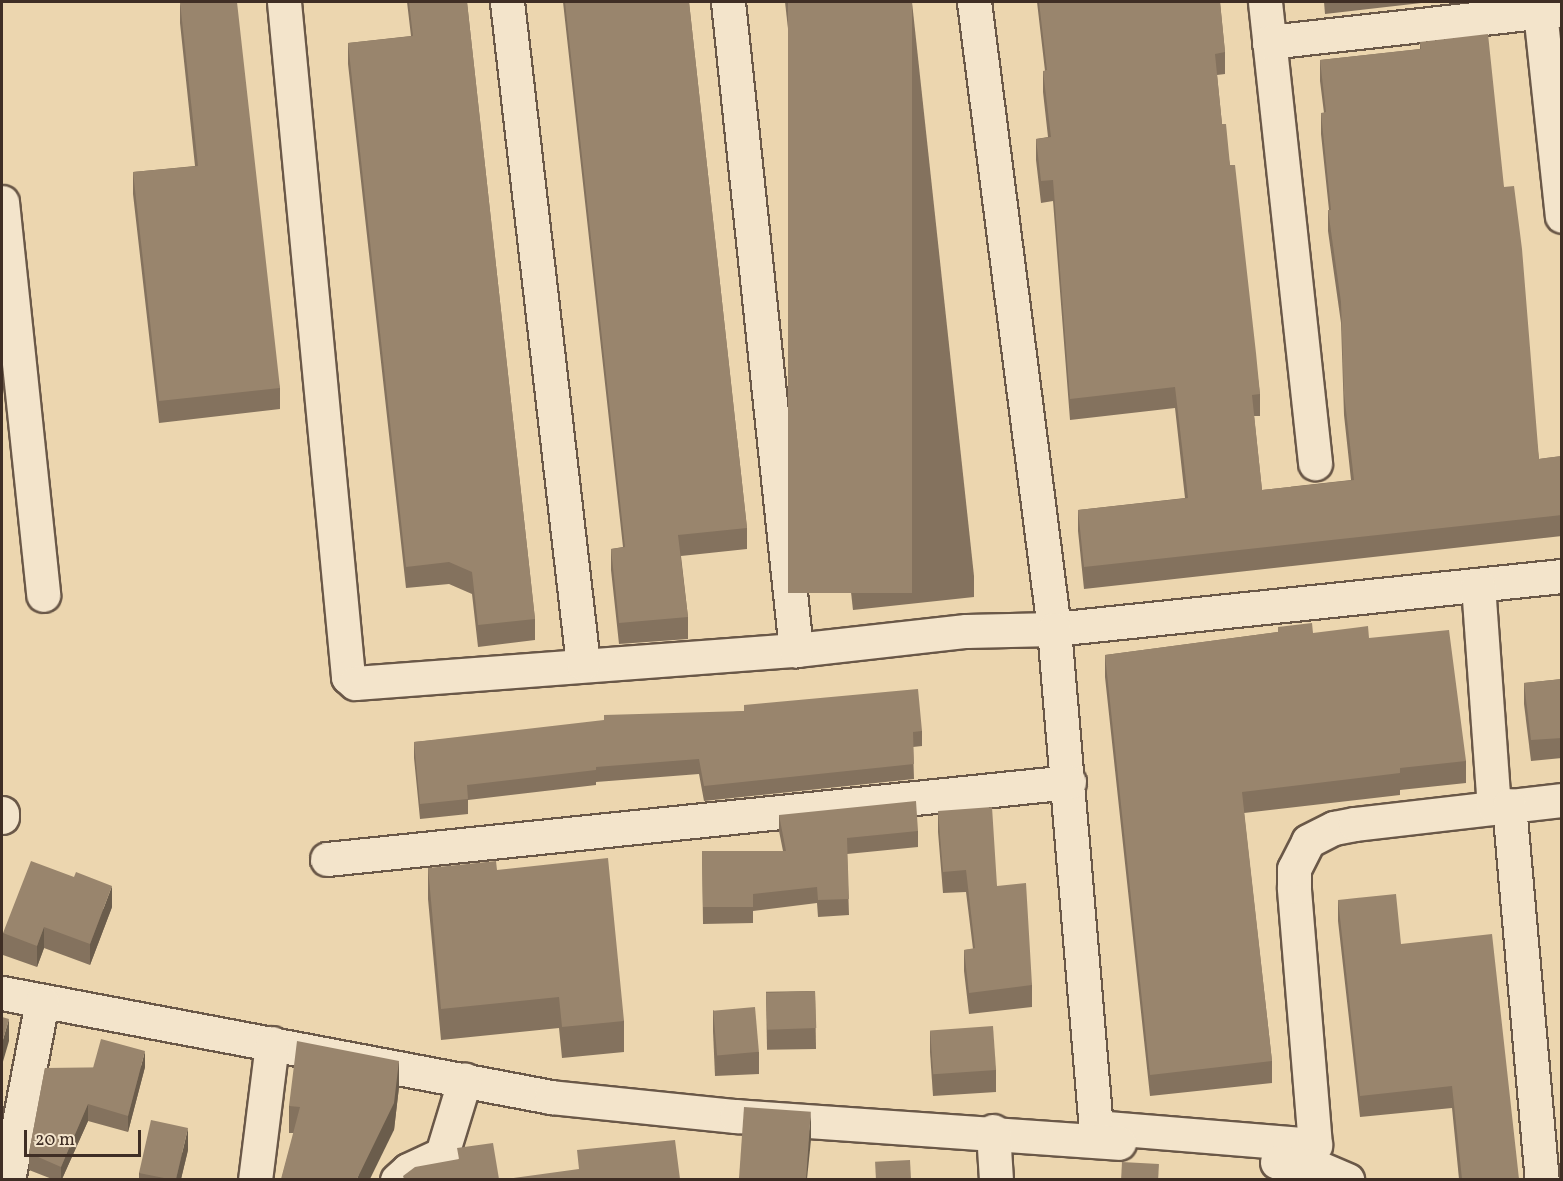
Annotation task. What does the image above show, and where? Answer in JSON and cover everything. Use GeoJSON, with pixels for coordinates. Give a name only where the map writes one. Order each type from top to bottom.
{"type":"FeatureCollection","features":[{"type":"Feature","properties":{"kind":"street"},"geometry":{"type":"LineString","coordinates":[[284,2],[348,677],[361,685],[583,664],[796,650],[966,631],[1054,629],[1562,576]]}},
{"type":"Feature","properties":{"kind":"street"},"geometry":{"type":"LineString","coordinates":[[507,2],[583,664]]}},
{"type":"Feature","properties":{"kind":"street"},"geometry":{"type":"LineString","coordinates":[[728,2],[796,650]]}},
{"type":"Feature","properties":{"kind":"street"},"geometry":{"type":"LineString","coordinates":[[974,2],[1054,629],[1069,782],[1096,1127],[1315,1145],[1294,887],[1294,869],[1308,841],[1334,828],[1501,805],[1562,800]]}},
{"type":"Feature","properties":{"kind":"street"},"geometry":{"type":"LineString","coordinates":[[1265,2],[1315,463]]}},
{"type":"Feature","properties":{"kind":"street"},"geometry":{"type":"LineString","coordinates":[[1269,42],[1547,8],[1562,216]]}},
{"type":"Feature","properties":{"kind":"street"},"geometry":{"type":"LineString","coordinates":[[2,202],[43,595]]}},
{"type":"Feature","properties":{"kind":"street"},"geometry":{"type":"LineString","coordinates":[[1478,585],[1542,1179]]}},
{"type":"Feature","properties":{"kind":"street"},"geometry":{"type":"LineString","coordinates":[[327,859],[1069,782]]}},
{"type":"Feature","properties":{"kind":"street"},"geometry":{"type":"LineString","coordinates":[[2,993],[272,1042],[551,1097],[736,1116],[993,1131],[1317,1167],[1347,1179]]}},
{"type":"Feature","properties":{"kind":"street"},"geometry":{"type":"LineString","coordinates":[[8,1179],[42,1002]]}},
{"type":"Feature","properties":{"kind":"street"},"geometry":{"type":"LineString","coordinates":[[255,1179],[272,1042]]}},
{"type":"Feature","properties":{"kind":"street"},"geometry":{"type":"LineString","coordinates":[[397,1179],[408,1170],[442,1154],[465,1079]]}},
{"type":"Feature","properties":{"kind":"street"},"geometry":{"type":"LineString","coordinates":[[993,1131],[996,1179]]}},
{"type":"Feature","properties":{"kind":"building"},"geometry":{"type":"Polygon","coordinates":[[[180,2],[237,2],[280,388],[159,401],[133,172],[198,166],[180,2]]]}},
{"type":"Feature","properties":{"kind":"building"},"geometry":{"type":"Polygon","coordinates":[[[409,2],[467,2],[535,619],[478,625],[472,572],[449,562],[406,567],[348,43],[413,36],[409,2]]]}},
{"type":"Feature","properties":{"kind":"building"},"geometry":{"type":"Polygon","coordinates":[[[565,2],[689,2],[747,528],[678,535],[688,617],[619,623],[611,549],[625,547],[565,2]]]}},
{"type":"Feature","properties":{"kind":"building"},"geometry":{"type":"Polygon","coordinates":[[[788,2],[912,2],[912,593],[788,593],[788,2]]]}},
{"type":"Feature","properties":{"kind":"building"},"geometry":{"type":"Polygon","coordinates":[[[1039,2],[1220,2],[1225,52],[1215,54],[1222,124],[1226,124],[1230,165],[1235,165],[1256,353],[1260,394],[1252,395],[1262,490],[1354,480],[1344,393],[1341,302],[1328,210],[1331,210],[1321,113],[1326,112],[1320,60],[1421,49],[1420,42],[1488,34],[1504,187],[1514,186],[1522,249],[1539,459],[1562,456],[1562,515],[1084,567],[1078,510],[1188,498],[1175,387],[1070,399],[1053,180],[1041,181],[1036,139],[1051,137],[1043,71],[1047,70],[1039,2]]]}},
{"type":"Feature","properties":{"kind":"building"},"geometry":{"type":"Polygon","coordinates":[[[1312,623],[1313,633],[1368,626],[1369,638],[1449,630],[1466,761],[1400,768],[1400,773],[1242,792],[1272,1061],[1150,1075],[1105,655],[1278,632],[1278,627],[1312,623]]]}},
{"type":"Feature","properties":{"kind":"building"},"geometry":{"type":"Polygon","coordinates":[[[1562,679],[1562,738],[1531,740],[1524,683],[1562,679]]]}},
{"type":"Feature","properties":{"kind":"building"},"geometry":{"type":"Polygon","coordinates":[[[918,689],[922,731],[913,732],[914,764],[704,786],[699,759],[596,767],[596,770],[467,785],[468,799],[420,804],[414,742],[604,720],[604,715],[744,711],[744,705],[918,689]]]}},
{"type":"Feature","properties":{"kind":"building"},"geometry":{"type":"Polygon","coordinates":[[[916,801],[918,831],[847,838],[849,899],[818,900],[817,887],[753,894],[753,907],[703,907],[702,851],[786,851],[779,815],[916,801]]]}},
{"type":"Feature","properties":{"kind":"building"},"geometry":{"type":"Polygon","coordinates":[[[992,807],[997,886],[1026,883],[1032,985],[969,993],[964,950],[975,948],[966,870],[943,872],[938,811],[992,807]]]}},
{"type":"Feature","properties":{"kind":"building"},"geometry":{"type":"Polygon","coordinates":[[[608,858],[624,1021],[562,1027],[559,997],[441,1009],[428,868],[496,861],[497,870],[608,858]]]}},
{"type":"Feature","properties":{"kind":"building"},"geometry":{"type":"Polygon","coordinates":[[[31,861],[74,877],[76,872],[112,886],[90,944],[44,927],[37,946],[3,933],[31,861]]]}},
{"type":"Feature","properties":{"kind":"building"},"geometry":{"type":"Polygon","coordinates":[[[1396,894],[1401,944],[1492,934],[1519,1179],[1462,1179],[1452,1086],[1360,1096],[1338,900],[1396,894]]]}},
{"type":"Feature","properties":{"kind":"building"},"geometry":{"type":"Polygon","coordinates":[[[815,991],[816,1028],[767,1030],[766,993],[815,991]]]}},
{"type":"Feature","properties":{"kind":"building"},"geometry":{"type":"Polygon","coordinates":[[[755,1007],[759,1052],[717,1055],[713,1011],[755,1007]]]}},
{"type":"Feature","properties":{"kind":"building"},"geometry":{"type":"Polygon","coordinates":[[[2,1017],[9,1019],[2,1043],[2,1017]]]}},
{"type":"Feature","properties":{"kind":"building"},"geometry":{"type":"Polygon","coordinates":[[[993,1026],[996,1070],[933,1074],[930,1030],[993,1026]]]}},
{"type":"Feature","properties":{"kind":"building"},"geometry":{"type":"Polygon","coordinates":[[[101,1039],[145,1051],[128,1116],[88,1104],[61,1167],[29,1153],[45,1068],[93,1068],[101,1039]]]}},
{"type":"Feature","properties":{"kind":"building"},"geometry":{"type":"Polygon","coordinates":[[[297,1041],[399,1061],[394,1103],[357,1179],[281,1179],[300,1107],[289,1106],[297,1041]]]}},
{"type":"Feature","properties":{"kind":"building"},"geometry":{"type":"Polygon","coordinates":[[[744,1107],[811,1112],[806,1180],[739,1179],[744,1107]]]}},
{"type":"Feature","properties":{"kind":"building"},"geometry":{"type":"Polygon","coordinates":[[[151,1120],[188,1128],[176,1179],[139,1173],[151,1120]]]}},
{"type":"Feature","properties":{"kind":"building"},"geometry":{"type":"Polygon","coordinates":[[[675,1140],[680,1179],[506,1179],[579,1169],[577,1150],[675,1140]]]}},
{"type":"Feature","properties":{"kind":"building"},"geometry":{"type":"Polygon","coordinates":[[[493,1143],[499,1179],[404,1179],[403,1176],[415,1167],[459,1159],[457,1148],[493,1143]]]}},
{"type":"Feature","properties":{"kind":"building"},"geometry":{"type":"Polygon","coordinates":[[[910,1160],[911,1179],[876,1180],[875,1162],[910,1160]]]}},
{"type":"Feature","properties":{"kind":"building"},"geometry":{"type":"Polygon","coordinates":[[[1122,1162],[1159,1164],[1158,1180],[1121,1179],[1122,1162]]]}}]}
